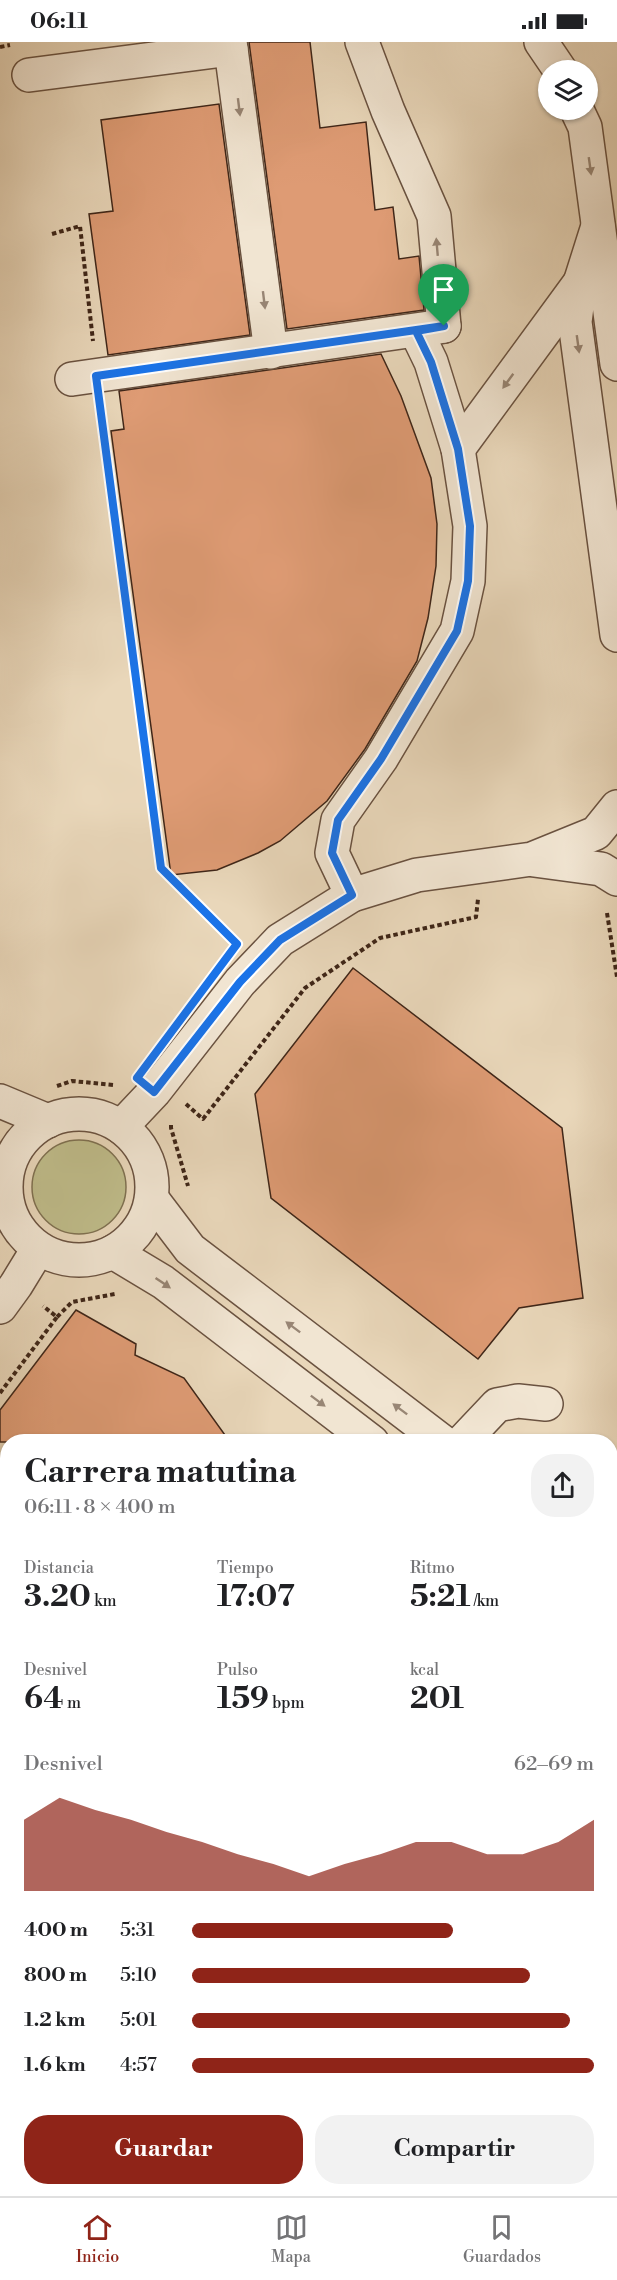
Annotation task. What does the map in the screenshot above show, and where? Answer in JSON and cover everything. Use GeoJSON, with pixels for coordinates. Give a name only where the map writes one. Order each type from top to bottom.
{"type":"FeatureCollection","features":[{"type":"Feature","properties":{"kind":"street"},"geometry":{"type":"LineString","coordinates":[[362,42],[388,111],[434,216],[444,326]]}},
{"type":"Feature","properties":{"kind":"street"},"geometry":{"type":"LineString","coordinates":[[541,42],[555,60]]}},
{"type":"Feature","properties":{"kind":"street"},"geometry":{"type":"LineString","coordinates":[[29,75],[231,45],[271,352]]}},
{"type":"Feature","properties":{"kind":"street"},"geometry":{"type":"LineString","coordinates":[[582,120],[585,127],[617,364]]}},
{"type":"Feature","properties":{"kind":"street"},"geometry":{"type":"LineString","coordinates":[[598,226],[580,283],[575,322],[617,635]]}},
{"type":"Feature","properties":{"kind":"street"},"geometry":{"type":"LineString","coordinates":[[458,449],[580,283]]}},
{"type":"Feature","properties":{"kind":"street"},"geometry":{"type":"LineString","coordinates":[[84,378],[444,326]]}},
{"type":"Feature","properties":{"kind":"street"},"geometry":{"type":"LineString","coordinates":[[352,895],[332,853],[338,820],[381,759],[457,631],[468,581],[470,526],[458,449],[431,362],[416,331],[444,326]]}},
{"type":"Feature","properties":{"kind":"street"},"geometry":{"type":"LineString","coordinates":[[121,1127],[158,1088],[240,982],[280,940],[352,895],[417,875],[532,859],[596,833],[617,807]]}},
{"type":"Feature","properties":{"kind":"street"},"geometry":{"type":"LineString","coordinates":[[532,859],[601,869],[609,893]]}},
{"type":"Feature","properties":{"kind":"street"},"geometry":{"type":"LineString","coordinates":[[0,1101],[48,1120]]}},
{"type":"Feature","properties":{"kind":"street"},"geometry":{"type":"LineString","coordinates":[[73,1114],[98,1116],[121,1127],[141,1147],[152,1171],[152,1199],[145,1221],[132,1239],[113,1252],[88,1260],[62,1259],[38,1249],[22,1233],[10,1214],[4,1164],[30,1133],[48,1120],[73,1114]]}},
{"type":"Feature","properties":{"kind":"street"},"geometry":{"type":"LineString","coordinates":[[152,1199],[190,1249],[433,1434]]}},
{"type":"Feature","properties":{"kind":"street"},"geometry":{"type":"LineString","coordinates":[[0,1307],[16,1286],[38,1249]]}},
{"type":"Feature","properties":{"kind":"street"},"geometry":{"type":"LineString","coordinates":[[113,1252],[163,1282],[362,1434]]}},
{"type":"Feature","properties":{"kind":"street"},"geometry":{"type":"LineString","coordinates":[[470,1434],[497,1405],[518,1401],[546,1404]]}},
{"type":"Feature","properties":{"kind":"path"},"geometry":{"type":"LineString","coordinates":[[52,234],[80,226],[84,378],[161,868],[237,944]]}},
{"type":"Feature","properties":{"kind":"path"},"geometry":{"type":"LineString","coordinates":[[158,1088],[203,1119],[304,988],[380,938],[476,917],[478,892]]}},
{"type":"Feature","properties":{"kind":"path"},"geometry":{"type":"LineString","coordinates":[[609,893],[609,915],[617,977]]}},
{"type":"Feature","properties":{"kind":"path"},"geometry":{"type":"LineString","coordinates":[[52,1088],[72,1081],[123,1086]]}},
{"type":"Feature","properties":{"kind":"path"},"geometry":{"type":"LineString","coordinates":[[158,1088],[175,1108],[171,1128],[188,1183],[188,1192]]}},
{"type":"Feature","properties":{"kind":"path"},"geometry":{"type":"LineString","coordinates":[[57,1317],[72,1302],[121,1293]]}},
{"type":"Feature","properties":{"kind":"shaded area"},"geometry":{"type":"Polygon","coordinates":[[[79,1140],[97,1144],[112,1154],[122,1169],[126,1187],[122,1205],[112,1220],[97,1230],[79,1234],[61,1230],[46,1220],[36,1205],[32,1187],[36,1169],[46,1154],[61,1144],[79,1140]]]}},
{"type":"Feature","properties":{"kind":"building"},"geometry":{"type":"Polygon","coordinates":[[[249,42],[310,42],[320,128],[366,122],[375,210],[393,207],[399,259],[419,256],[424,310],[287,329],[249,42]]]}},
{"type":"Feature","properties":{"kind":"building"},"geometry":{"type":"Polygon","coordinates":[[[219,104],[250,335],[108,355],[89,214],[113,211],[101,120],[219,104]]]}},
{"type":"Feature","properties":{"kind":"building"},"geometry":{"type":"Polygon","coordinates":[[[381,354],[401,396],[431,478],[437,524],[436,566],[428,618],[417,661],[365,749],[327,801],[280,841],[258,853],[217,870],[171,875],[111,431],[124,429],[119,391],[381,354]]]}},
{"type":"Feature","properties":{"kind":"building"},"geometry":{"type":"Polygon","coordinates":[[[353,968],[562,1128],[583,1298],[519,1308],[478,1359],[271,1198],[255,1094],[353,968]]]}},
{"type":"Feature","properties":{"kind":"building"},"geometry":{"type":"Polygon","coordinates":[[[76,1310],[136,1344],[135,1355],[184,1378],[224,1434],[0,1434],[0,1410],[76,1310]]]}},
{"type":"Feature","properties":{"kind":"route"},"geometry":{"type":"LineString","coordinates":[[444,326],[416,331],[431,362],[458,449],[470,526],[468,581],[457,631],[381,759],[338,820],[332,853],[352,895],[280,940],[240,982],[154,1092],[137,1078],[237,944],[161,868],[96,376],[444,326]]}}]}
